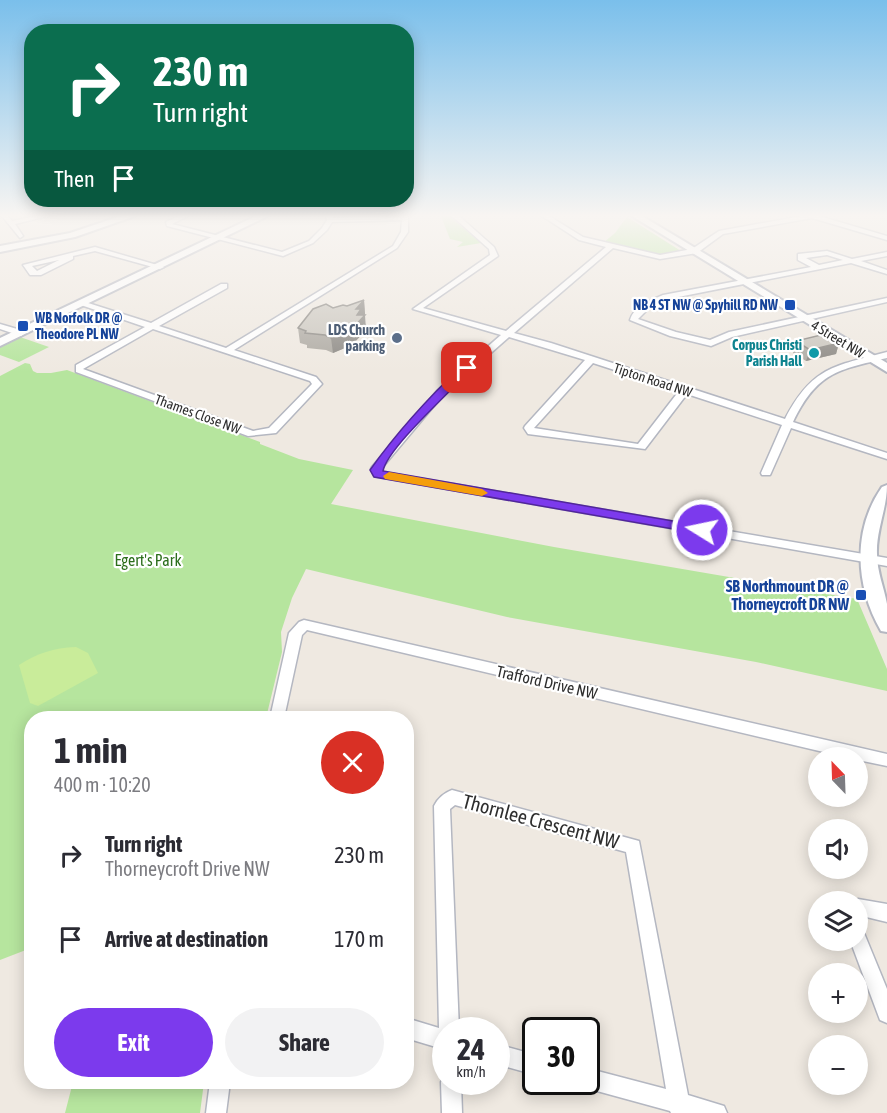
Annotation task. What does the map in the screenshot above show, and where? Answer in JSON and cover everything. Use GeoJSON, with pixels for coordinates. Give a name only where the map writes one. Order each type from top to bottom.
{"type":"FeatureCollection","features":[{"type":"Feature","properties":{"kind":"main road"},"geometry":{"type":"LineString","coordinates":[[0,342],[158,268]]}},
{"type":"Feature","properties":{"kind":"main road","name":"4 Street NW"},"geometry":{"type":"LineString","coordinates":[[722,268],[887,368]]}},
{"type":"Feature","properties":{"kind":"main road"},"geometry":{"type":"LineString","coordinates":[[887,490],[871,519],[868,558],[876,600],[887,626]]}},
{"type":"Feature","properties":{"kind":"street"},"geometry":{"type":"LineString","coordinates":[[29,268],[33,273],[48,268]]}},
{"type":"Feature","properties":{"kind":"street"},"geometry":{"type":"LineString","coordinates":[[228,351],[361,268]]}},
{"type":"Feature","properties":{"kind":"street","name":"Tipton Road NW"},"geometry":{"type":"LineString","coordinates":[[477,268],[417,309],[508,333],[887,456]]}},
{"type":"Feature","properties":{"kind":"street"},"geometry":{"type":"LineString","coordinates":[[585,268],[467,368],[428,406],[376,470],[378,474],[887,562]]}},
{"type":"Feature","properties":{"kind":"street"},"geometry":{"type":"LineString","coordinates":[[812,268],[656,300],[648,304],[634,317],[634,320],[673,334],[711,343],[729,334],[887,300]]}},
{"type":"Feature","properties":{"kind":"street"},"geometry":{"type":"LineString","coordinates":[[151,326],[224,286]]}},
{"type":"Feature","properties":{"kind":"street","name":"Thames Close NW"},"geometry":{"type":"LineString","coordinates":[[82,304],[151,326],[314,379],[317,384],[272,430],[252,434],[79,370],[79,367],[151,326]]}},
{"type":"Feature","properties":{"kind":"street"},"geometry":{"type":"LineString","coordinates":[[0,326],[21,333]]}},
{"type":"Feature","properties":{"kind":"street"},"geometry":{"type":"LineString","coordinates":[[766,473],[802,394],[818,378],[830,371],[887,355]]}},
{"type":"Feature","properties":{"kind":"street"},"geometry":{"type":"LineString","coordinates":[[590,360],[529,428],[532,432],[641,447],[684,391]]}},
{"type":"Feature","properties":{"kind":"street","name":"Trafford Drive NW"},"geometry":{"type":"LineString","coordinates":[[279,711],[296,633],[304,625],[887,760]]}},
{"type":"Feature","properties":{"kind":"street","name":"Thornlee Crescent NW"},"geometry":{"type":"LineString","coordinates":[[449,1017],[442,806],[452,797],[633,846],[680,1108]]}},
{"type":"Feature","properties":{"kind":"street"},"geometry":{"type":"LineString","coordinates":[[868,908],[887,913]]}},
{"type":"Feature","properties":{"kind":"street"},"geometry":{"type":"LineString","coordinates":[[863,951],[887,1013]]}},
{"type":"Feature","properties":{"kind":"street"},"geometry":{"type":"LineString","coordinates":[[414,1031],[432,1036]]}},
{"type":"Feature","properties":{"kind":"street"},"geometry":{"type":"LineString","coordinates":[[600,1082],[680,1108],[717,1113]]}},
{"type":"Feature","properties":{"kind":"street"},"geometry":{"type":"LineString","coordinates":[[216,1113],[219,1089]]}},
{"type":"Feature","properties":{"kind":"street"},"geometry":{"type":"LineString","coordinates":[[451,1095],[452,1113]]}},
{"type":"Feature","properties":{"kind":"green space"},"geometry":{"type":"Polygon","coordinates":[[[20,336],[49,347],[19,362],[0,355],[0,346],[20,336]]]}},
{"type":"Feature","properties":{"kind":"green space","name":"Egert's Park"},"geometry":{"type":"Polygon","coordinates":[[[25,363],[30,364],[33,371],[37,373],[67,370],[260,442],[260,444],[299,459],[353,470],[331,504],[554,547],[857,599],[887,669],[887,691],[756,662],[507,617],[306,569],[292,598],[281,632],[282,652],[268,711],[24,711],[24,951],[0,960],[0,376],[25,363]]]}},
{"type":"Feature","properties":{"kind":"green space"},"geometry":{"type":"Polygon","coordinates":[[[76,647],[88,653],[98,673],[38,706],[30,703],[19,665],[46,652],[76,647]]]}},
{"type":"Feature","properties":{"kind":"green space"},"geometry":{"type":"Polygon","coordinates":[[[71,1089],[203,1089],[200,1113],[65,1113],[71,1089]]]}},
{"type":"Feature","properties":{"kind":"building"},"geometry":{"type":"Polygon","coordinates":[[[364,300],[356,309],[361,309],[357,315],[365,315],[351,330],[331,338],[325,335],[305,333],[306,331],[298,328],[313,309],[326,304],[333,308],[347,306],[364,300]]]}},
{"type":"Feature","properties":{"kind":"building"},"geometry":{"type":"Polygon","coordinates":[[[825,334],[839,343],[810,350],[796,341],[825,334]]]}},
{"type":"Feature","properties":{"kind":"slow traffic"},"geometry":{"type":"LineString","coordinates":[[389,476],[482,493]]}},
{"type":"Feature","properties":{"kind":"place","name":"NB 4 ST NW @ Spyhill RD NW"},"geometry":{"type":"Point","coordinates":[790,305]}},
{"type":"Feature","properties":{"kind":"place","name":"WB Norfolk DR @ Theodore PL NW"},"geometry":{"type":"Point","coordinates":[23,326]}},
{"type":"Feature","properties":{"kind":"place","name":"LDS Church parking"},"geometry":{"type":"Point","coordinates":[397,338]}},
{"type":"Feature","properties":{"kind":"place","name":"Corpus Christi Parish Hall"},"geometry":{"type":"Point","coordinates":[814,353]}},
{"type":"Feature","properties":{"kind":"place","name":"SB Northmount DR @ Thorneycroft DR NW"},"geometry":{"type":"Point","coordinates":[861,595]}},
{"type":"Feature","properties":{"kind":"route"},"geometry":{"type":"LineString","coordinates":[[467,368],[422,413],[376,470],[378,474],[702,530]]}}]}
